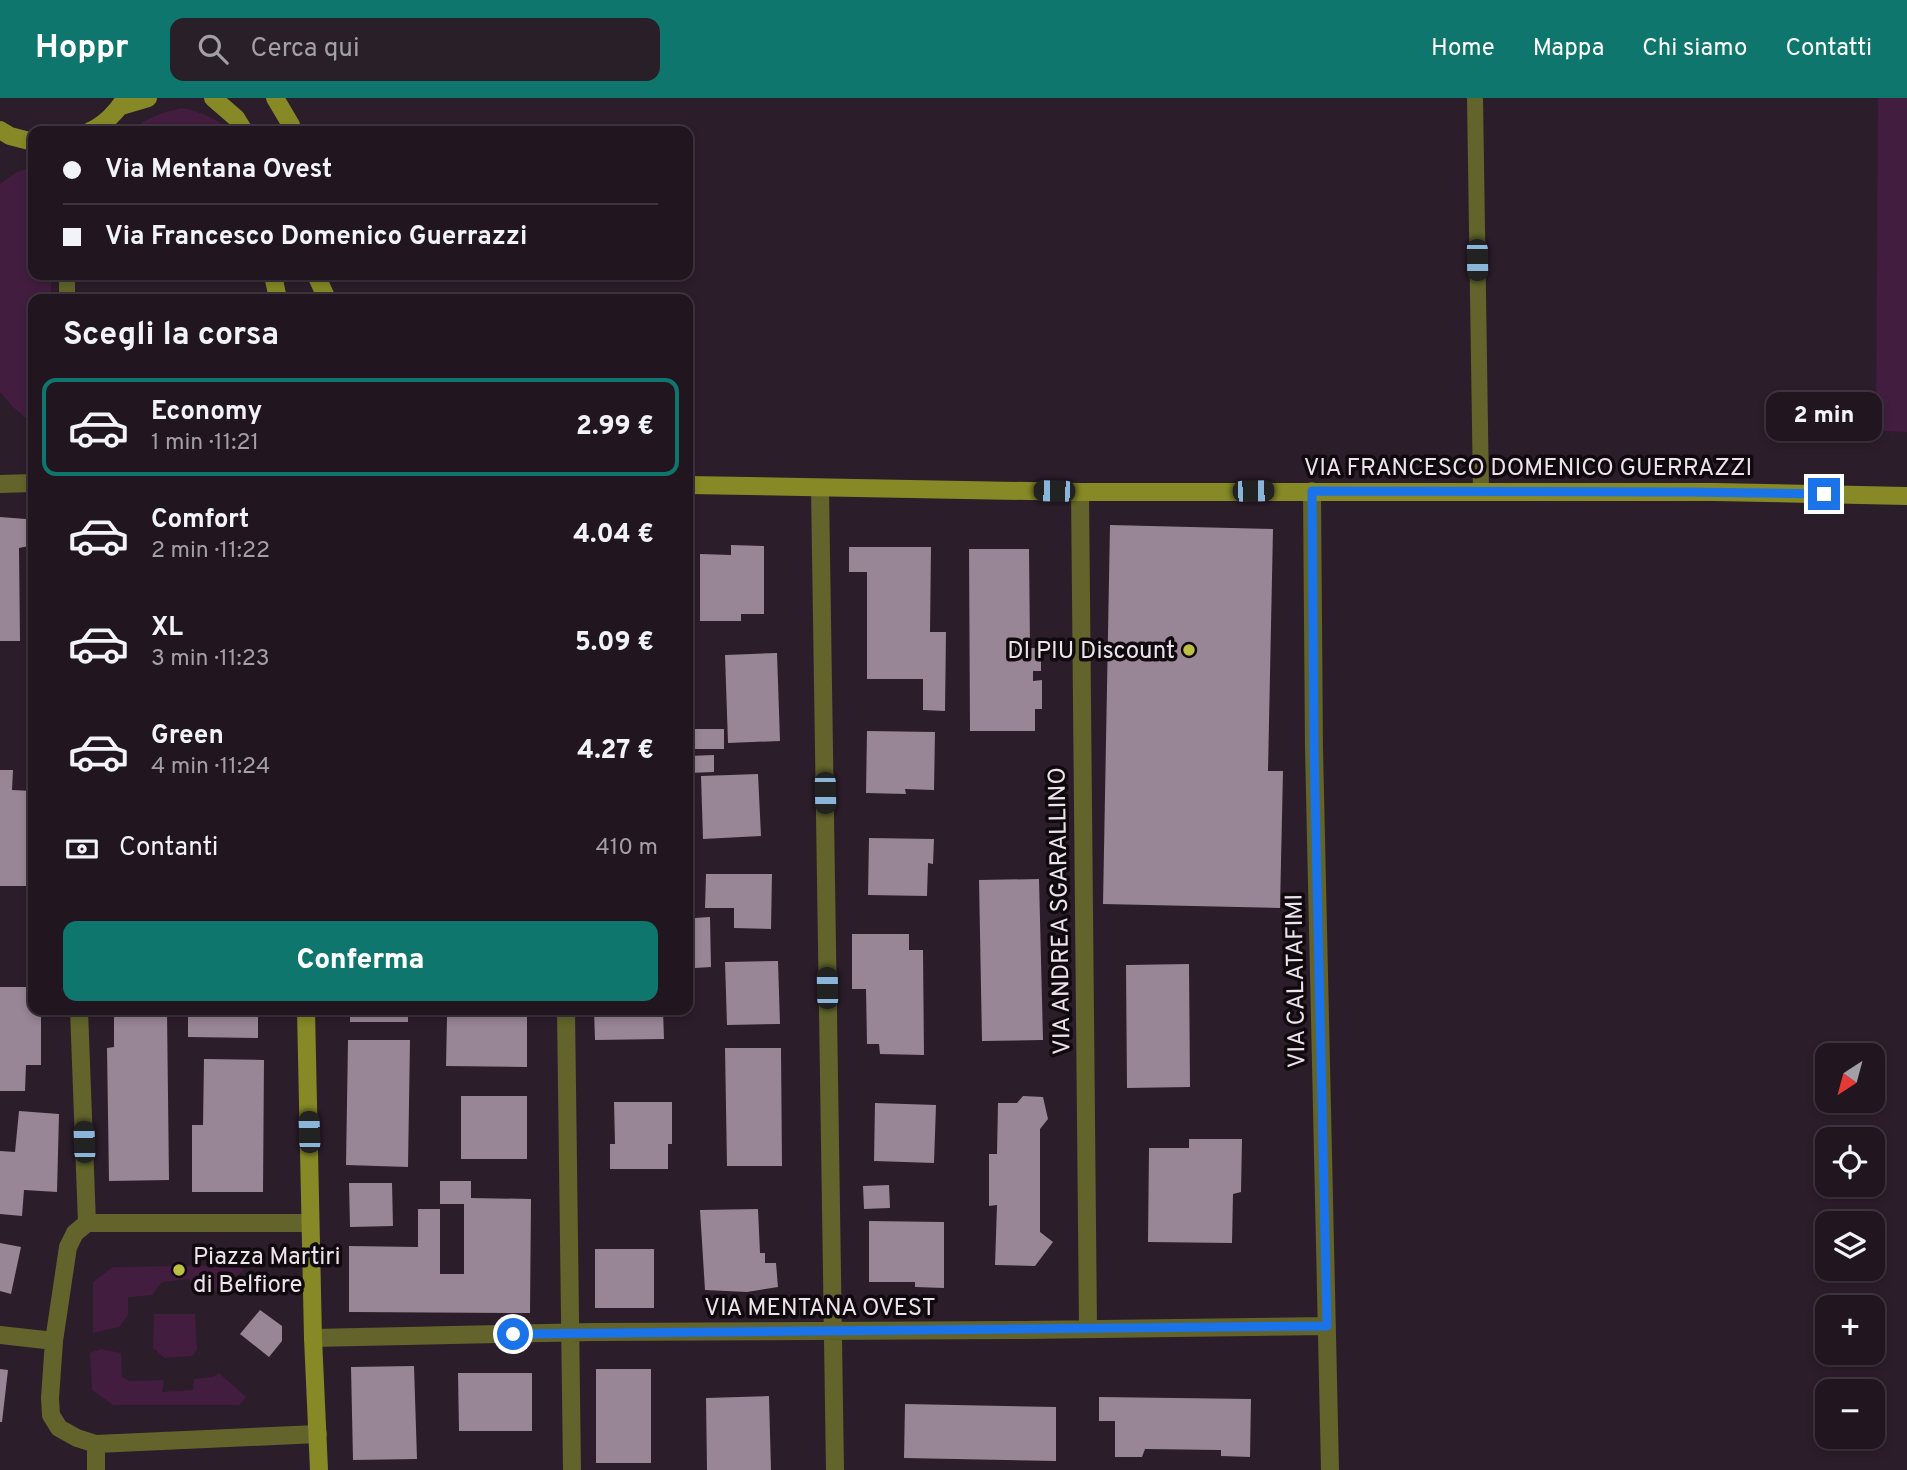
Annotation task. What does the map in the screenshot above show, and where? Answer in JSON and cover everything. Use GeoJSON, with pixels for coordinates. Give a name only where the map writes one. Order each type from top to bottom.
{"type":"FeatureCollection","features":[{"type":"Feature","properties":{"kind":"street"},"geometry":{"type":"LineString","coordinates":[[100,126],[123,102],[148,98]]}},
{"type":"Feature","properties":{"kind":"street"},"geometry":{"type":"LineString","coordinates":[[213,98],[236,118],[241,126]]}},
{"type":"Feature","properties":{"kind":"street"},"geometry":{"type":"LineString","coordinates":[[275,98],[291,126]]}},
{"type":"Feature","properties":{"kind":"street"},"geometry":{"type":"LineString","coordinates":[[283,98],[291,126]]}},
{"type":"Feature","properties":{"kind":"street"},"geometry":{"type":"LineString","coordinates":[[0,130],[28,141]]}},
{"type":"Feature","properties":{"kind":"street"},"geometry":{"type":"LineString","coordinates":[[0,484],[28,483]]}},
{"type":"Feature","properties":{"kind":"street","name":"VIA FRANCESCO DOMENICO GUERRAZZI"},"geometry":{"type":"LineString","coordinates":[[693,485],[1080,492],[1714,492],[1907,496]]}},
{"type":"Feature","properties":{"kind":"street"},"geometry":{"type":"LineString","coordinates":[[820,488],[835,1470]]}},
{"type":"Feature","properties":{"kind":"street","name":"VIA CALATAFIMI"},"geometry":{"type":"LineString","coordinates":[[1312,491],[1314,748],[1329,1470]]}},
{"type":"Feature","properties":{"kind":"street","name":"VIA ANDREA SGARALLINO"},"geometry":{"type":"LineString","coordinates":[[1080,492],[1088,1329]]}},
{"type":"Feature","properties":{"kind":"street"},"geometry":{"type":"LineString","coordinates":[[79,1015],[87,1223]]}},
{"type":"Feature","properties":{"kind":"street"},"geometry":{"type":"LineString","coordinates":[[306,1015],[318,1470]]}},
{"type":"Feature","properties":{"kind":"street"},"geometry":{"type":"LineString","coordinates":[[566,1015],[572,1470]]}},
{"type":"Feature","properties":{"kind":"street"},"geometry":{"type":"LineString","coordinates":[[310,1223],[87,1223],[75,1233],[68,1247],[54,1341],[50,1398],[51,1416],[59,1428],[96,1444],[318,1434]]}},
{"type":"Feature","properties":{"kind":"street","name":"VIA MENTANA OVEST"},"geometry":{"type":"LineString","coordinates":[[313,1338],[1327,1326]]}},
{"type":"Feature","properties":{"kind":"street"},"geometry":{"type":"LineString","coordinates":[[0,1335],[54,1341]]}},
{"type":"Feature","properties":{"kind":"street"},"geometry":{"type":"LineString","coordinates":[[96,1444],[96,1470]]}},
{"type":"Feature","properties":{"kind":"lane"},"geometry":{"type":"LineString","coordinates":[[1475,98],[1481,491]]}},
{"type":"Feature","properties":{"kind":"shaded area"},"geometry":{"type":"Polygon","coordinates":[[[1878,98],[1907,98],[1907,432],[1876,431],[1878,98]]]}},
{"type":"Feature","properties":{"kind":"shaded area"},"geometry":{"type":"Polygon","coordinates":[[[182,108],[196,111],[224,126],[137,126],[182,108]]]}},
{"type":"Feature","properties":{"kind":"shaded area"},"geometry":{"type":"Polygon","coordinates":[[[28,168],[28,280],[51,280],[51,294],[28,294],[28,420],[0,392],[0,184],[28,168]]]}},
{"type":"Feature","properties":{"kind":"shaded area"},"geometry":{"type":"Polygon","coordinates":[[[237,1265],[244,1270],[218,1291],[194,1293],[189,1279],[162,1282],[152,1295],[128,1297],[128,1315],[119,1327],[93,1333],[93,1282],[113,1267],[237,1265]]]}},
{"type":"Feature","properties":{"kind":"shaded area"},"geometry":{"type":"Polygon","coordinates":[[[154,1314],[195,1314],[197,1350],[192,1356],[165,1358],[153,1348],[154,1314]]]}},
{"type":"Feature","properties":{"kind":"shaded area"},"geometry":{"type":"Polygon","coordinates":[[[101,1349],[121,1353],[122,1377],[129,1381],[164,1380],[162,1392],[193,1390],[194,1379],[213,1377],[219,1373],[246,1397],[239,1405],[113,1405],[92,1390],[90,1353],[101,1349]]]}},
{"type":"Feature","properties":{"kind":"building"},"geometry":{"type":"Polygon","coordinates":[[[0,517],[26,519],[28,546],[19,548],[20,641],[0,641],[0,517]]]}},
{"type":"Feature","properties":{"kind":"building","name":"DI PIU Discount"},"geometry":{"type":"Polygon","coordinates":[[[1110,525],[1273,529],[1268,771],[1283,771],[1280,908],[1103,904],[1110,525]]]}},
{"type":"Feature","properties":{"kind":"building"},"geometry":{"type":"Polygon","coordinates":[[[731,545],[764,546],[764,614],[741,614],[741,621],[700,621],[700,554],[731,555],[731,545]]]}},
{"type":"Feature","properties":{"kind":"building"},"geometry":{"type":"Polygon","coordinates":[[[849,547],[931,547],[930,632],[946,632],[945,711],[923,710],[923,679],[867,679],[867,572],[849,572],[849,547]]]}},
{"type":"Feature","properties":{"kind":"building"},"geometry":{"type":"Polygon","coordinates":[[[969,549],[1029,549],[1030,648],[1041,648],[1041,671],[1033,671],[1033,681],[1042,680],[1042,709],[1035,709],[1035,731],[970,731],[969,549]]]}},
{"type":"Feature","properties":{"kind":"building"},"geometry":{"type":"Polygon","coordinates":[[[777,653],[780,741],[728,743],[725,655],[777,653]]]}},
{"type":"Feature","properties":{"kind":"building"},"geometry":{"type":"Polygon","coordinates":[[[26,667],[28,667],[28,722],[26,667]]]}},
{"type":"Feature","properties":{"kind":"building"},"geometry":{"type":"Polygon","coordinates":[[[693,729],[724,729],[724,749],[693,749],[693,729]]]}},
{"type":"Feature","properties":{"kind":"building"},"geometry":{"type":"Polygon","coordinates":[[[867,731],[935,732],[934,790],[905,789],[906,794],[866,793],[867,731]]]}},
{"type":"Feature","properties":{"kind":"building"},"geometry":{"type":"Polygon","coordinates":[[[714,755],[714,772],[693,773],[693,756],[714,755]]]}},
{"type":"Feature","properties":{"kind":"building"},"geometry":{"type":"Polygon","coordinates":[[[0,770],[13,770],[12,790],[28,791],[28,886],[0,886],[0,770]]]}},
{"type":"Feature","properties":{"kind":"building"},"geometry":{"type":"Polygon","coordinates":[[[758,774],[761,836],[703,839],[701,776],[758,774]]]}},
{"type":"Feature","properties":{"kind":"building"},"geometry":{"type":"Polygon","coordinates":[[[869,838],[934,839],[933,864],[928,863],[927,896],[868,895],[869,838]]]}},
{"type":"Feature","properties":{"kind":"building"},"geometry":{"type":"Polygon","coordinates":[[[706,874],[772,874],[771,929],[734,928],[734,908],[705,908],[706,874]]]}},
{"type":"Feature","properties":{"kind":"building"},"geometry":{"type":"Polygon","coordinates":[[[1039,879],[1043,1040],[982,1041],[979,880],[1039,879]]]}},
{"type":"Feature","properties":{"kind":"building"},"geometry":{"type":"Polygon","coordinates":[[[710,917],[711,967],[695,968],[694,918],[710,917]]]}},
{"type":"Feature","properties":{"kind":"building"},"geometry":{"type":"Polygon","coordinates":[[[852,934],[909,934],[909,950],[923,950],[924,1055],[880,1054],[879,1044],[867,1044],[866,989],[852,989],[852,934]]]}},
{"type":"Feature","properties":{"kind":"building"},"geometry":{"type":"Polygon","coordinates":[[[778,961],[780,1024],[727,1025],[725,962],[778,961]]]}},
{"type":"Feature","properties":{"kind":"building"},"geometry":{"type":"Polygon","coordinates":[[[1189,964],[1190,1087],[1127,1088],[1126,965],[1189,964]]]}},
{"type":"Feature","properties":{"kind":"building"},"geometry":{"type":"Polygon","coordinates":[[[0,987],[28,987],[28,1015],[41,1015],[41,1065],[26,1065],[25,1091],[0,1091],[0,987]]]}},
{"type":"Feature","properties":{"kind":"building"},"geometry":{"type":"Polygon","coordinates":[[[114,1015],[167,1015],[169,1180],[109,1181],[107,1048],[114,1047],[114,1015]]]}},
{"type":"Feature","properties":{"kind":"building"},"geometry":{"type":"Polygon","coordinates":[[[188,1015],[258,1015],[258,1038],[188,1037],[188,1015]]]}},
{"type":"Feature","properties":{"kind":"building"},"geometry":{"type":"Polygon","coordinates":[[[350,1015],[408,1015],[408,1022],[350,1022],[350,1015]]]}},
{"type":"Feature","properties":{"kind":"building"},"geometry":{"type":"Polygon","coordinates":[[[527,1015],[527,1067],[446,1066],[447,1017],[527,1015]]]}},
{"type":"Feature","properties":{"kind":"building"},"geometry":{"type":"Polygon","coordinates":[[[594,1015],[663,1015],[664,1039],[595,1040],[594,1015]]]}},
{"type":"Feature","properties":{"kind":"building"},"geometry":{"type":"Polygon","coordinates":[[[348,1040],[410,1040],[408,1167],[346,1165],[348,1040]]]}},
{"type":"Feature","properties":{"kind":"building"},"geometry":{"type":"Polygon","coordinates":[[[725,1048],[781,1048],[782,1166],[727,1166],[725,1048]]]}},
{"type":"Feature","properties":{"kind":"building"},"geometry":{"type":"Polygon","coordinates":[[[204,1059],[264,1060],[263,1192],[192,1192],[192,1125],[203,1125],[204,1059]]]}},
{"type":"Feature","properties":{"kind":"building"},"geometry":{"type":"Polygon","coordinates":[[[461,1096],[527,1096],[527,1159],[461,1159],[461,1096]]]}},
{"type":"Feature","properties":{"kind":"building"},"geometry":{"type":"Polygon","coordinates":[[[1023,1096],[1043,1097],[1048,1119],[1040,1129],[1040,1232],[1053,1242],[1035,1266],[995,1265],[997,1205],[989,1206],[989,1154],[997,1154],[998,1103],[1017,1103],[1023,1096]]]}},
{"type":"Feature","properties":{"kind":"building"},"geometry":{"type":"Polygon","coordinates":[[[614,1102],[672,1102],[672,1144],[668,1144],[668,1169],[610,1169],[610,1144],[615,1144],[614,1102]]]}},
{"type":"Feature","properties":{"kind":"building"},"geometry":{"type":"Polygon","coordinates":[[[875,1103],[936,1105],[934,1163],[874,1161],[875,1103]]]}},
{"type":"Feature","properties":{"kind":"building"},"geometry":{"type":"Polygon","coordinates":[[[19,1111],[59,1114],[57,1192],[24,1190],[22,1216],[0,1214],[0,1151],[15,1152],[19,1111]]]}},
{"type":"Feature","properties":{"kind":"building"},"geometry":{"type":"Polygon","coordinates":[[[1189,1139],[1242,1139],[1241,1192],[1233,1194],[1232,1243],[1148,1242],[1149,1148],[1189,1148],[1189,1139]]]}},
{"type":"Feature","properties":{"kind":"building"},"geometry":{"type":"Polygon","coordinates":[[[440,1181],[471,1181],[471,1198],[531,1199],[530,1313],[349,1312],[349,1246],[418,1247],[418,1209],[440,1209],[440,1274],[464,1274],[464,1204],[440,1204],[440,1181]]]}},
{"type":"Feature","properties":{"kind":"building"},"geometry":{"type":"Polygon","coordinates":[[[349,1183],[392,1183],[393,1226],[350,1227],[349,1183]]]}},
{"type":"Feature","properties":{"kind":"building"},"geometry":{"type":"Polygon","coordinates":[[[889,1185],[890,1208],[864,1209],[863,1186],[889,1185]]]}},
{"type":"Feature","properties":{"kind":"building"},"geometry":{"type":"Polygon","coordinates":[[[758,1209],[760,1253],[765,1253],[765,1263],[776,1263],[778,1287],[747,1292],[705,1290],[700,1210],[758,1209]]]}},
{"type":"Feature","properties":{"kind":"building"},"geometry":{"type":"Polygon","coordinates":[[[869,1221],[944,1222],[944,1288],[915,1287],[915,1282],[869,1282],[869,1221]]]}},
{"type":"Feature","properties":{"kind":"building"},"geometry":{"type":"Polygon","coordinates":[[[0,1243],[21,1247],[11,1294],[0,1291],[0,1243]]]}},
{"type":"Feature","properties":{"kind":"building"},"geometry":{"type":"Polygon","coordinates":[[[595,1249],[654,1249],[654,1308],[595,1308],[595,1249]]]}},
{"type":"Feature","properties":{"kind":"building"},"geometry":{"type":"Polygon","coordinates":[[[260,1310],[282,1326],[282,1341],[269,1357],[240,1334],[260,1310]]]}},
{"type":"Feature","properties":{"kind":"building"},"geometry":{"type":"Polygon","coordinates":[[[414,1366],[417,1459],[353,1460],[351,1367],[414,1366]]]}},
{"type":"Feature","properties":{"kind":"building"},"geometry":{"type":"Polygon","coordinates":[[[0,1369],[8,1370],[2,1422],[0,1422],[0,1369]]]}},
{"type":"Feature","properties":{"kind":"building"},"geometry":{"type":"Polygon","coordinates":[[[596,1369],[651,1369],[651,1463],[596,1463],[596,1369]]]}},
{"type":"Feature","properties":{"kind":"building"},"geometry":{"type":"Polygon","coordinates":[[[458,1373],[532,1373],[532,1431],[459,1431],[458,1373]]]}},
{"type":"Feature","properties":{"kind":"building"},"geometry":{"type":"Polygon","coordinates":[[[769,1396],[771,1470],[707,1470],[706,1398],[769,1396]]]}},
{"type":"Feature","properties":{"kind":"building"},"geometry":{"type":"Polygon","coordinates":[[[1099,1397],[1251,1399],[1250,1457],[1221,1456],[1221,1450],[1145,1449],[1142,1457],[1115,1457],[1115,1421],[1099,1421],[1099,1397]]]}},
{"type":"Feature","properties":{"kind":"building"},"geometry":{"type":"Polygon","coordinates":[[[905,1404],[1056,1407],[1056,1461],[904,1458],[905,1404]]]}},
{"type":"Feature","properties":{"kind":"place","name":"DI PIU Discount"},"geometry":{"type":"Point","coordinates":[1189,650]}},
{"type":"Feature","properties":{"kind":"place","name":"Piazza Martiri di Belfiore"},"geometry":{"type":"Point","coordinates":[179,1270]}},
{"type":"Feature","properties":{"kind":"route"},"geometry":{"type":"LineString","coordinates":[[513,1334],[1327,1326],[1314,748],[1312,491],[1824,494]]}}]}
